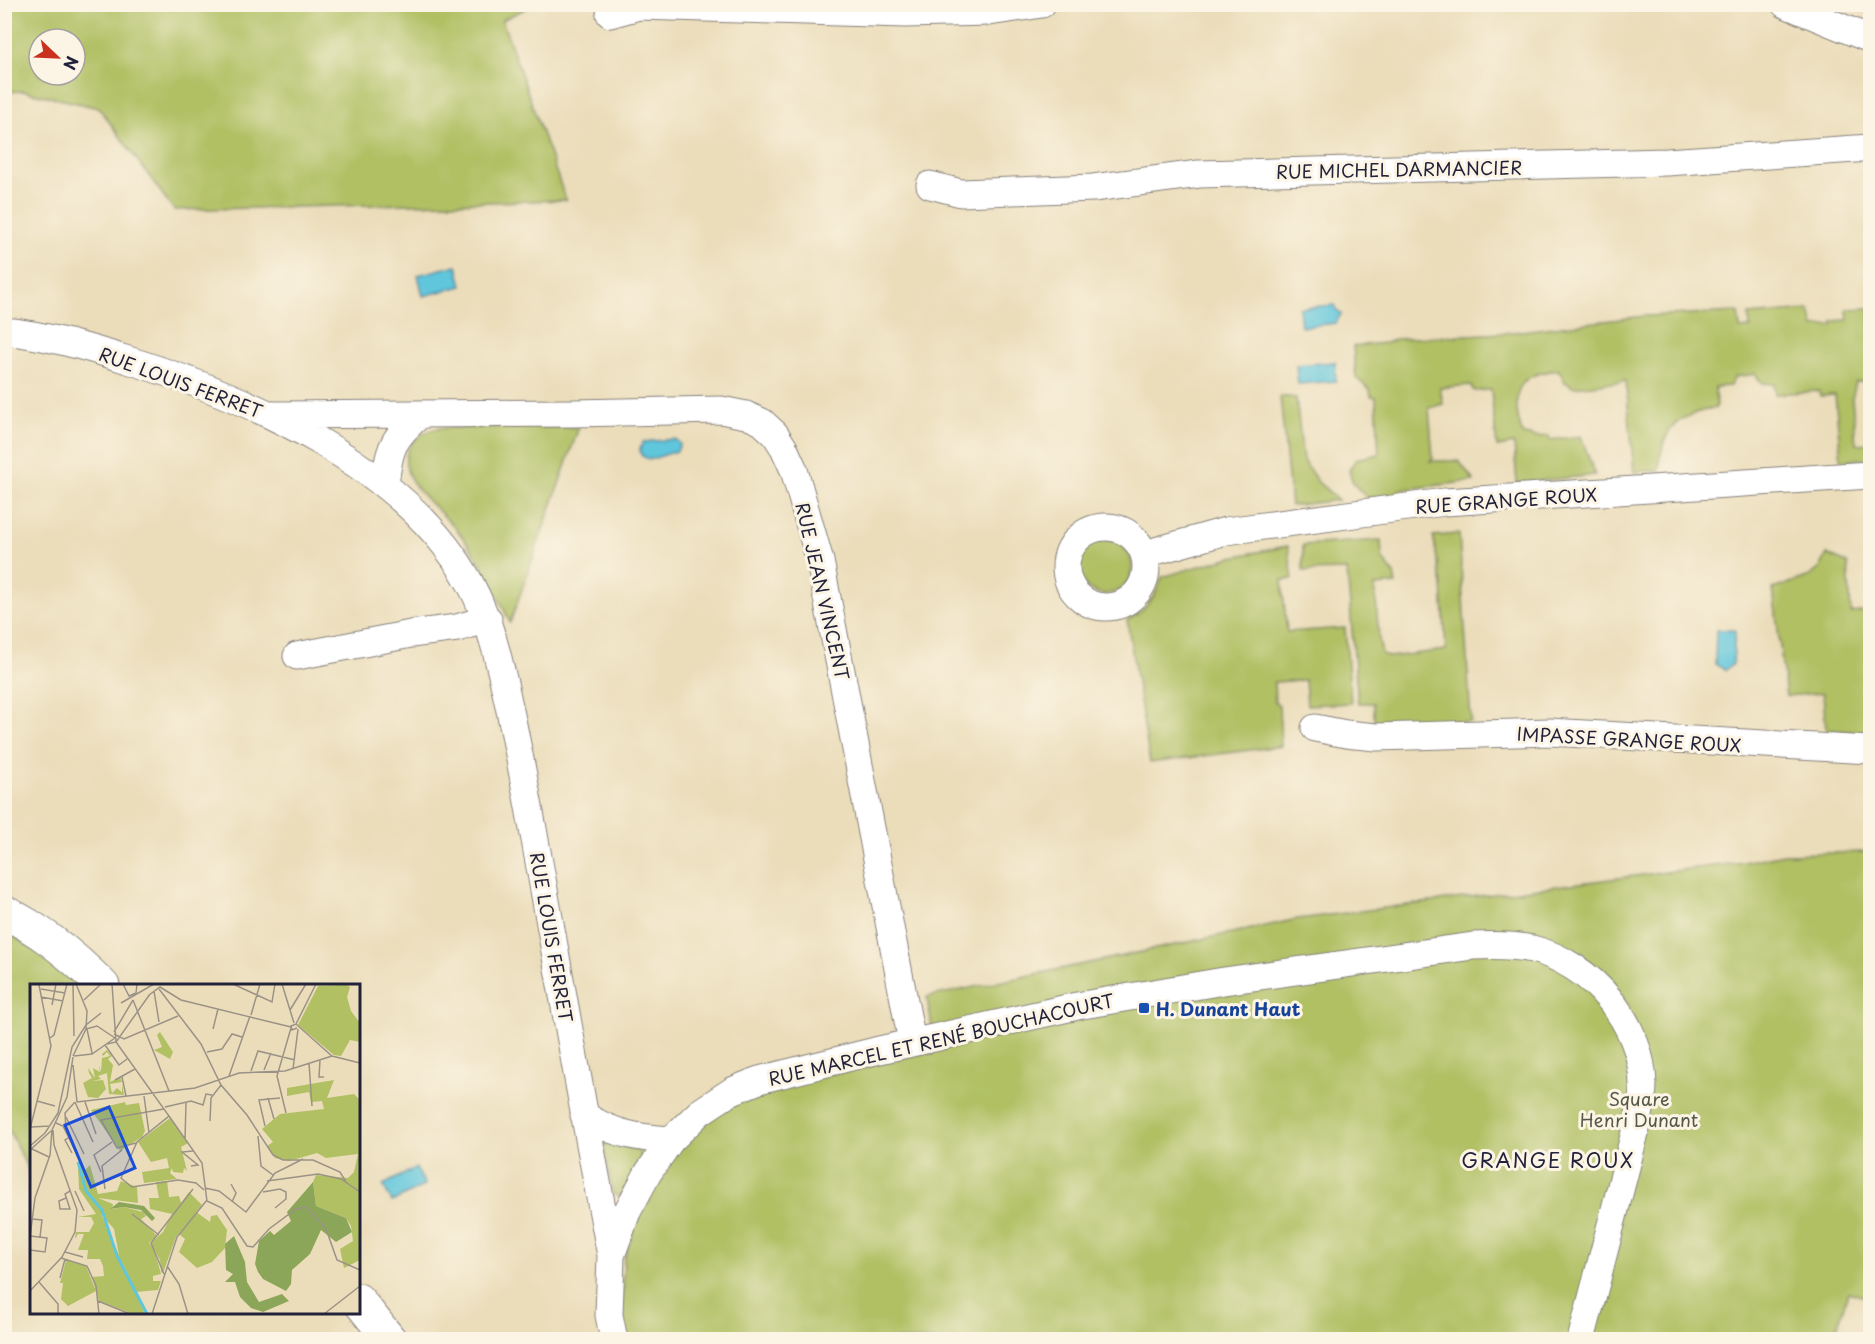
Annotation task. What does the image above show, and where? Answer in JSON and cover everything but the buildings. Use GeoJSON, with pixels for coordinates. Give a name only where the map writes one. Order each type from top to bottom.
{"type":"FeatureCollection","features":[{"type":"Feature","properties":{"kind":"main road"},"geometry":{"type":"LineString","coordinates":[[4,912],[30,924],[76,959],[101,984]]}},
{"type":"Feature","properties":{"kind":"main road"},"geometry":{"type":"LineString","coordinates":[[360,1302],[390,1340]]}},
{"type":"Feature","properties":{"kind":"street"},"geometry":{"type":"LineString","coordinates":[[610,14],[638,5],[926,14],[989,12],[1042,4]]}},
{"type":"Feature","properties":{"kind":"street"},"geometry":{"type":"LineString","coordinates":[[1785,4],[1870,39]]}},
{"type":"Feature","properties":{"kind":"street","name":"RUE MICHEL DARMANCIER"},"geometry":{"type":"LineString","coordinates":[[930,185],[961,194],[1093,188],[1199,174],[1667,162],[1870,148]]}},
{"type":"Feature","properties":{"kind":"street","name":"RUE LOUIS FERRET"},"geometry":{"type":"LineString","coordinates":[[4,331],[90,348],[152,368],[272,415],[331,449],[385,485],[414,510],[442,541],[470,582],[488,619],[518,747],[611,1256]]}},
{"type":"Feature","properties":{"kind":"street","name":"RUE JEAN VINCENT"},"geometry":{"type":"LineString","coordinates":[[272,415],[721,410],[754,418],[775,434],[794,470],[820,561],[912,1042]]}},
{"type":"Feature","properties":{"kind":"street"},"geometry":{"type":"LineString","coordinates":[[385,485],[392,446],[402,430],[421,414]]}},
{"type":"Feature","properties":{"kind":"street","name":"RUE GRANGE ROUX"},"geometry":{"type":"LineString","coordinates":[[1145,554],[1226,531],[1445,502],[1870,475]]}},
{"type":"Feature","properties":{"kind":"street"},"geometry":{"type":"LineString","coordinates":[[297,656],[411,634],[457,628],[488,619]]}},
{"type":"Feature","properties":{"kind":"street","name":"IMPASSE GRANGE ROUX"},"geometry":{"type":"LineString","coordinates":[[1315,728],[1376,737],[1549,732],[1870,750]]}},
{"type":"Feature","properties":{"kind":"street","name":"RUE MARCEL ET RENÉ BOUCHACOURT"},"geometry":{"type":"LineString","coordinates":[[614,1340],[609,1315],[611,1256],[627,1212],[648,1173],[671,1140],[700,1112],[729,1093],[759,1080],[912,1042],[1077,1006],[1224,981],[1473,946],[1504,944],[1534,950],[1569,964],[1595,984],[1621,1013],[1637,1048],[1643,1085],[1638,1121],[1581,1340]]}},
{"type":"Feature","properties":{"kind":"street"},"geometry":{"type":"LineString","coordinates":[[584,1115],[601,1126],[623,1134],[671,1140]]}},
{"type":"Feature","properties":{"kind":"green space"},"geometry":{"type":"Polygon","coordinates":[[[5,4],[533,5],[502,20],[566,200],[174,210],[99,108],[24,91],[5,92],[5,4]]]}},
{"type":"Feature","properties":{"kind":"green space"},"geometry":{"type":"Polygon","coordinates":[[[1870,308],[1870,381],[1856,382],[1852,398],[1856,444],[1870,443],[1870,459],[1841,460],[1835,395],[1820,396],[1819,391],[1775,394],[1774,384],[1762,383],[1755,374],[1735,377],[1730,386],[1715,387],[1716,408],[1681,420],[1668,434],[1659,470],[1634,472],[1626,381],[1573,387],[1565,382],[1559,370],[1533,375],[1520,388],[1517,396],[1517,412],[1523,435],[1549,436],[1550,440],[1581,436],[1595,475],[1517,483],[1514,444],[1497,447],[1491,390],[1474,391],[1470,385],[1440,388],[1443,404],[1429,408],[1433,458],[1430,461],[1459,461],[1474,481],[1399,490],[1398,494],[1367,498],[1353,483],[1349,470],[1356,459],[1379,454],[1376,397],[1371,396],[1370,390],[1356,378],[1353,346],[1386,343],[1396,339],[1504,333],[1645,316],[1738,312],[1740,329],[1750,328],[1749,315],[1810,310],[1814,327],[1833,325],[1833,321],[1848,320],[1847,309],[1870,308]]]}},
{"type":"Feature","properties":{"kind":"green space"},"geometry":{"type":"Polygon","coordinates":[[[1280,396],[1296,398],[1303,460],[1317,481],[1338,500],[1291,506],[1280,396]]]}},
{"type":"Feature","properties":{"kind":"green space"},"geometry":{"type":"Polygon","coordinates":[[[579,427],[510,623],[493,586],[473,552],[457,530],[422,494],[410,478],[406,462],[409,448],[425,433],[439,428],[579,427]]]}},
{"type":"Feature","properties":{"kind":"green space"},"geometry":{"type":"Polygon","coordinates":[[[1459,534],[1471,722],[1375,724],[1373,703],[1358,703],[1347,570],[1303,571],[1303,545],[1381,540],[1382,558],[1394,574],[1396,584],[1375,586],[1379,640],[1382,654],[1389,657],[1446,650],[1442,585],[1433,536],[1459,534]]]}},
{"type":"Feature","properties":{"kind":"green space"},"geometry":{"type":"Polygon","coordinates":[[[1100,540],[1110,540],[1120,544],[1128,552],[1132,567],[1128,582],[1120,590],[1110,594],[1100,594],[1090,590],[1082,582],[1078,572],[1078,562],[1082,552],[1090,544],[1100,540]]]}},
{"type":"Feature","properties":{"kind":"green space"},"geometry":{"type":"Polygon","coordinates":[[[1288,546],[1293,579],[1282,580],[1287,632],[1345,628],[1351,703],[1307,705],[1305,680],[1274,682],[1275,702],[1279,706],[1281,746],[1150,763],[1127,620],[1140,612],[1149,602],[1162,577],[1227,558],[1288,546]]]}},
{"type":"Feature","properties":{"kind":"green space"},"geometry":{"type":"Polygon","coordinates":[[[1827,554],[1848,564],[1851,613],[1870,611],[1870,733],[1826,730],[1823,693],[1786,696],[1773,589],[1810,576],[1820,568],[1827,554]]]}},
{"type":"Feature","properties":{"kind":"green space","name":"Square Henri Dunant"},"geometry":{"type":"Polygon","coordinates":[[[1870,852],[1870,1298],[1848,1292],[1834,1339],[624,1340],[621,1324],[624,1258],[640,1211],[659,1173],[694,1132],[733,1101],[781,1085],[936,1050],[927,997],[1298,919],[1744,862],[1784,854],[1870,852]]]}},
{"type":"Feature","properties":{"kind":"green space"},"geometry":{"type":"Polygon","coordinates":[[[5,931],[65,970],[78,984],[30,984],[30,1174],[5,1122],[5,931]]]}},
{"type":"Feature","properties":{"kind":"green space"},"geometry":{"type":"Polygon","coordinates":[[[609,1141],[643,1155],[623,1192],[617,1196],[613,1194],[603,1144],[609,1141]]]}},
{"type":"Feature","properties":{"kind":"water"},"geometry":{"type":"Polygon","coordinates":[[[457,265],[462,286],[423,296],[418,275],[457,265]]]}},
{"type":"Feature","properties":{"kind":"water"},"geometry":{"type":"Polygon","coordinates":[[[1335,305],[1341,314],[1336,323],[1301,327],[1299,308],[1335,305]]]}},
{"type":"Feature","properties":{"kind":"water"},"geometry":{"type":"Polygon","coordinates":[[[1335,362],[1336,381],[1298,384],[1296,365],[1335,362]]]}},
{"type":"Feature","properties":{"kind":"water"},"geometry":{"type":"Polygon","coordinates":[[[675,439],[680,444],[677,451],[649,460],[641,455],[640,449],[643,442],[675,439]]]}},
{"type":"Feature","properties":{"kind":"water"},"geometry":{"type":"Polygon","coordinates":[[[1716,630],[1735,630],[1733,664],[1725,670],[1715,664],[1716,630]]]}},
{"type":"Feature","properties":{"kind":"water"},"geometry":{"type":"Polygon","coordinates":[[[416,1168],[425,1185],[392,1202],[383,1185],[416,1168]]]}},
{"type":"Feature","properties":{"kind":"place","name":"H. Dunant Haut"},"geometry":{"type":"Point","coordinates":[1144,1008]}},
{"type":"Feature","properties":{"kind":"district","name":"GRANGE ROUX"},"geometry":{"type":"Point","coordinates":[1548,1160]}}]}
